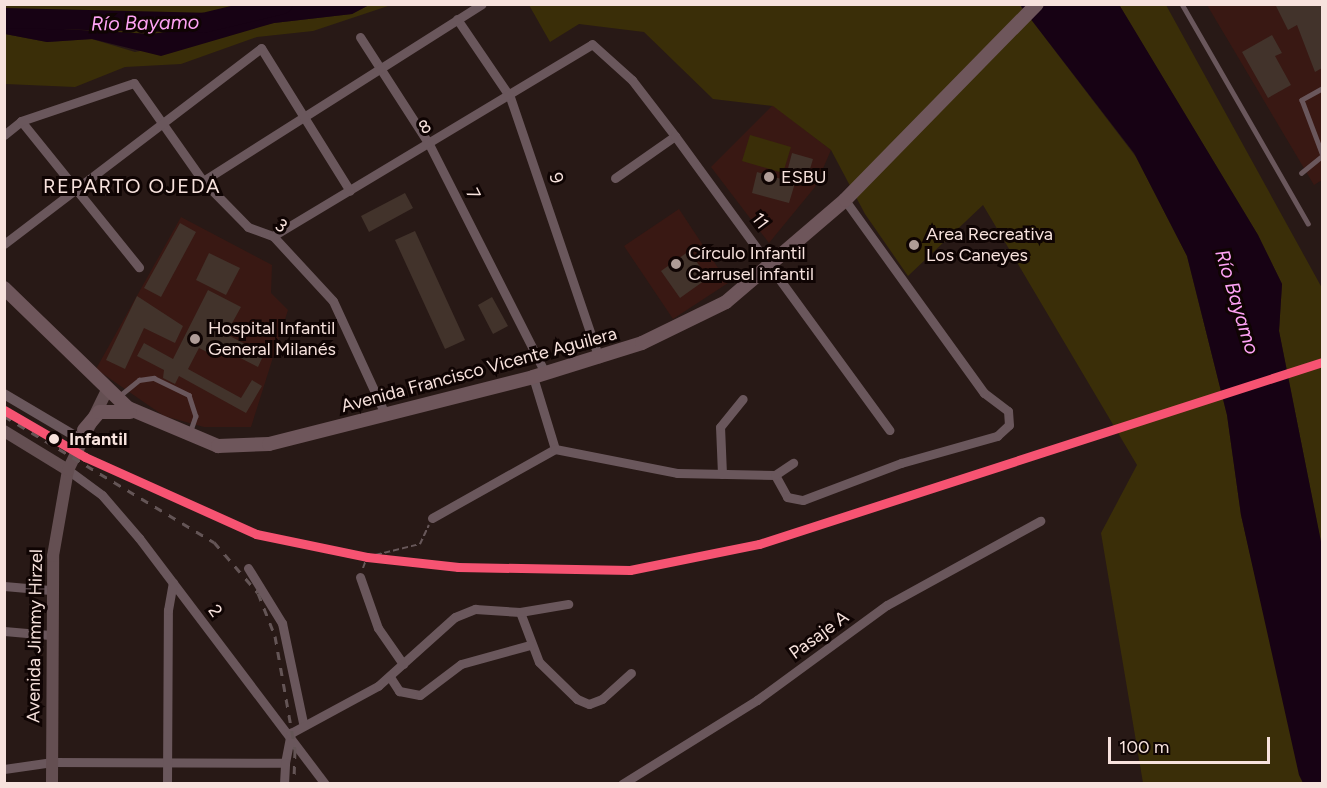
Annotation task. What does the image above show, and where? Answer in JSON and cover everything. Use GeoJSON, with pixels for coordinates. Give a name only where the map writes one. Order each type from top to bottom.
{"type":"FeatureCollection","features":[{"type":"Feature","properties":{"kind":"main road","name":"Avenida Francisco Vicente Aguilera"},"geometry":{"type":"LineString","coordinates":[[4,288],[111,396],[138,414],[189,438],[218,447],[250,446],[539,375],[599,358],[726,302],[774,266],[845,200],[1037,4]]}},
{"type":"Feature","properties":{"kind":"main road","name":"Avenida Jimmy Hirzel"},"geometry":{"type":"LineString","coordinates":[[52,783],[50,590],[68,470],[82,434],[111,396]]}},
{"type":"Feature","properties":{"kind":"main road"},"geometry":{"type":"LineString","coordinates":[[82,434],[108,408],[138,414]]}},
{"type":"Feature","properties":{"kind":"main road"},"geometry":{"type":"LineString","coordinates":[[4,431],[68,470]]}},
{"type":"Feature","properties":{"kind":"street"},"geometry":{"type":"LineString","coordinates":[[203,181],[378,65],[482,4]]}},
{"type":"Feature","properties":{"kind":"street","name":"9"},"geometry":{"type":"LineString","coordinates":[[457,19],[510,97],[599,358]]}},
{"type":"Feature","properties":{"kind":"street","name":"7"},"geometry":{"type":"LineString","coordinates":[[360,37],[429,144],[539,375],[555,449]]}},
{"type":"Feature","properties":{"kind":"street","name":"8"},"geometry":{"type":"LineString","coordinates":[[273,236],[510,97],[591,44]]}},
{"type":"Feature","properties":{"kind":"street","name":"11"},"geometry":{"type":"LineString","coordinates":[[591,44],[632,80],[774,266],[889,429]]}},
{"type":"Feature","properties":{"kind":"street"},"geometry":{"type":"LineString","coordinates":[[4,244],[74,186],[164,123],[261,48],[350,191]]}},
{"type":"Feature","properties":{"kind":"street","name":"3"},"geometry":{"type":"LineString","coordinates":[[21,121],[134,83],[203,181],[248,227],[273,236],[333,301],[385,414]]}},
{"type":"Feature","properties":{"kind":"street"},"geometry":{"type":"LineString","coordinates":[[4,135],[21,121],[139,267]]}},
{"type":"Feature","properties":{"kind":"street"},"geometry":{"type":"LineString","coordinates":[[615,178],[675,136]]}},
{"type":"Feature","properties":{"kind":"street"},"geometry":{"type":"LineString","coordinates":[[775,475],[787,497],[803,500],[891,466],[996,436],[1009,425],[1008,411],[984,393],[845,200]]}},
{"type":"Feature","properties":{"kind":"street"},"geometry":{"type":"LineString","coordinates":[[4,394],[82,434]]}},
{"type":"Feature","properties":{"kind":"street"},"geometry":{"type":"LineString","coordinates":[[722,474],[720,428],[743,399]]}},
{"type":"Feature","properties":{"kind":"street"},"geometry":{"type":"LineString","coordinates":[[432,518],[555,449],[677,473],[775,475],[794,463]]}},
{"type":"Feature","properties":{"kind":"street","name":"2"},"geometry":{"type":"LineString","coordinates":[[68,470],[102,495],[173,582],[287,737],[325,783]]}},
{"type":"Feature","properties":{"kind":"street","name":"Pasaje A"},"geometry":{"type":"LineString","coordinates":[[622,783],[757,700],[888,605],[1040,521]]}},
{"type":"Feature","properties":{"kind":"street"},"geometry":{"type":"LineString","coordinates":[[248,568],[282,623],[303,723]]}},
{"type":"Feature","properties":{"kind":"street"},"geometry":{"type":"LineString","coordinates":[[360,577],[378,628],[402,664]]}},
{"type":"Feature","properties":{"kind":"street"},"geometry":{"type":"LineString","coordinates":[[167,783],[168,610],[173,582]]}},
{"type":"Feature","properties":{"kind":"street"},"geometry":{"type":"LineString","coordinates":[[4,586],[50,590]]}},
{"type":"Feature","properties":{"kind":"street"},"geometry":{"type":"LineString","coordinates":[[284,783],[287,737],[303,723],[342,708],[390,677],[455,617],[475,609],[520,612],[568,604]]}},
{"type":"Feature","properties":{"kind":"street"},"geometry":{"type":"LineString","coordinates":[[520,612],[530,645],[560,686],[589,704],[631,674]]}},
{"type":"Feature","properties":{"kind":"street"},"geometry":{"type":"LineString","coordinates":[[4,631],[50,635]]}},
{"type":"Feature","properties":{"kind":"street"},"geometry":{"type":"LineString","coordinates":[[390,677],[399,691],[420,695],[461,664],[530,645]]}},
{"type":"Feature","properties":{"kind":"street"},"geometry":{"type":"LineString","coordinates":[[4,769],[52,762],[166,765],[285,763]]}},
{"type":"Feature","properties":{"kind":"lane"},"geometry":{"type":"LineString","coordinates":[[1182,4],[1308,223]]}},
{"type":"Feature","properties":{"kind":"lane"},"geometry":{"type":"LineString","coordinates":[[1301,173],[1323,155],[1302,100],[1323,89]]}},
{"type":"Feature","properties":{"kind":"lane"},"geometry":{"type":"LineString","coordinates":[[111,396],[139,380],[154,378],[189,395],[196,416],[189,438]]}},
{"type":"Feature","properties":{"kind":"path"},"geometry":{"type":"LineString","coordinates":[[360,577],[367,557],[420,544],[432,518]]}},
{"type":"Feature","properties":{"kind":"shaded area"},"geometry":{"type":"Polygon","coordinates":[[[4,5],[249,5],[214,26],[151,34],[61,29],[5,14],[4,5]]]}},
{"type":"Feature","properties":{"kind":"shaded area"},"geometry":{"type":"Polygon","coordinates":[[[369,5],[391,5],[313,31],[257,37],[181,64],[125,67],[75,87],[5,84],[5,34],[47,42],[92,39],[135,52],[274,23],[352,14],[369,5]]]}},
{"type":"Feature","properties":{"kind":"shaded area"},"geometry":{"type":"Polygon","coordinates":[[[529,5],[1020,5],[1136,157],[1187,256],[1227,415],[1241,515],[1303,783],[1143,783],[1101,533],[1137,465],[983,205],[908,276],[865,214],[831,150],[773,106],[713,99],[644,32],[579,24],[550,42],[529,5]]]}},
{"type":"Feature","properties":{"kind":"shaded area"},"geometry":{"type":"Polygon","coordinates":[[[1119,5],[1166,5],[1322,288],[1322,547],[1279,331],[1282,284],[1258,235],[1119,5]]]}},
{"type":"Feature","properties":{"kind":"shaded area"},"geometry":{"type":"Polygon","coordinates":[[[1207,5],[1322,5],[1322,180],[1314,185],[1207,5]]]}},
{"type":"Feature","properties":{"kind":"shaded area","name":"ESBU"},"geometry":{"type":"Polygon","coordinates":[[[773,105],[831,150],[815,187],[769,243],[711,167],[773,105]]]}},
{"type":"Feature","properties":{"kind":"shaded area"},"geometry":{"type":"Polygon","coordinates":[[[750,135],[791,147],[783,173],[742,161],[750,135]]]}},
{"type":"Feature","properties":{"kind":"shaded area","name":"Círculo Infantil Carrusel infantil"},"geometry":{"type":"Polygon","coordinates":[[[679,209],[728,283],[673,319],[624,246],[679,209]]]}},
{"type":"Feature","properties":{"kind":"shaded area","name":"Hospital Infantil General Milanés"},"geometry":{"type":"Polygon","coordinates":[[[181,217],[272,265],[271,293],[288,310],[251,427],[204,427],[164,416],[96,369],[181,217]]]}},
{"type":"Feature","properties":{"kind":"water"},"geometry":{"type":"Polygon","coordinates":[[[249,4],[369,5],[352,14],[274,23],[161,56],[92,39],[47,42],[5,34],[5,14],[61,29],[151,34],[214,26],[249,4]]]}},
{"type":"Feature","properties":{"kind":"water"},"geometry":{"type":"Polygon","coordinates":[[[1020,5],[1120,6],[1258,235],[1282,284],[1279,331],[1322,547],[1322,783],[1303,783],[1299,775],[1241,515],[1227,415],[1187,256],[1134,153],[1020,5]]]}},
{"type":"Feature","properties":{"kind":"building"},"geometry":{"type":"Polygon","coordinates":[[[1275,4],[1322,4],[1322,68],[1315,72],[1297,25],[1288,30],[1275,4]]]}},
{"type":"Feature","properties":{"kind":"building"},"geometry":{"type":"Polygon","coordinates":[[[1272,35],[1282,53],[1275,56],[1291,85],[1268,98],[1242,52],[1272,35]]]}},
{"type":"Feature","properties":{"kind":"building"},"geometry":{"type":"Polygon","coordinates":[[[792,153],[813,159],[805,186],[795,183],[789,203],[752,193],[757,172],[785,180],[792,153]]]}},
{"type":"Feature","properties":{"kind":"building"},"geometry":{"type":"Polygon","coordinates":[[[405,193],[413,208],[369,232],[361,216],[405,193]]]}},
{"type":"Feature","properties":{"kind":"building"},"geometry":{"type":"Polygon","coordinates":[[[180,223],[196,232],[161,297],[144,288],[180,223]]]}},
{"type":"Feature","properties":{"kind":"building"},"geometry":{"type":"Polygon","coordinates":[[[415,231],[465,340],[445,349],[395,240],[415,231]]]}},
{"type":"Feature","properties":{"kind":"building"},"geometry":{"type":"Polygon","coordinates":[[[689,251],[708,278],[680,298],[661,271],[689,251]]]}},
{"type":"Feature","properties":{"kind":"building"},"geometry":{"type":"Polygon","coordinates":[[[209,253],[240,268],[226,295],[196,280],[209,253]]]}},
{"type":"Feature","properties":{"kind":"building"},"geometry":{"type":"Polygon","coordinates":[[[208,290],[241,307],[226,334],[264,354],[258,367],[211,343],[207,352],[199,348],[188,369],[241,398],[252,380],[262,386],[246,413],[179,376],[175,384],[163,378],[164,370],[137,356],[144,343],[173,359],[208,290]]]}},
{"type":"Feature","properties":{"kind":"building"},"geometry":{"type":"Polygon","coordinates":[[[137,296],[183,326],[175,343],[144,328],[125,369],[106,360],[137,296]]]}},
{"type":"Feature","properties":{"kind":"building"},"geometry":{"type":"Polygon","coordinates":[[[492,297],[508,326],[493,334],[478,305],[492,297]]]}},
{"type":"Feature","properties":{"kind":"waterway","name":"Río Bayamo"},"geometry":{"type":"LineString","coordinates":[[4,18],[203,23],[283,4]]}},
{"type":"Feature","properties":{"kind":"railway"},"geometry":{"type":"LineString","coordinates":[[4,416],[214,542],[258,593],[275,636],[295,750],[294,784]]}},
{"type":"Feature","properties":{"kind":"transit line"},"geometry":{"type":"LineString","coordinates":[[4,410],[85,457],[256,534],[367,557],[458,567],[630,570],[759,544],[1322,362]]}},
{"type":"Feature","properties":{"kind":"place","name":"ESBU"},"geometry":{"type":"Point","coordinates":[769,177]}},
{"type":"Feature","properties":{"kind":"place","name":"Area Recreativa Los Caneyes"},"geometry":{"type":"Point","coordinates":[914,245]}},
{"type":"Feature","properties":{"kind":"place","name":"Círculo Infantil Carrusel infantil"},"geometry":{"type":"Point","coordinates":[676,264]}},
{"type":"Feature","properties":{"kind":"place","name":"Hospital Infantil General Milanés"},"geometry":{"type":"Point","coordinates":[195,339]}},
{"type":"Feature","properties":{"kind":"place","name":"Infantil"},"geometry":{"type":"Point","coordinates":[54,439]}},
{"type":"Feature","properties":{"kind":"district","name":"REPARTO OJEDA"},"geometry":{"type":"Point","coordinates":[132,186]}}]}
